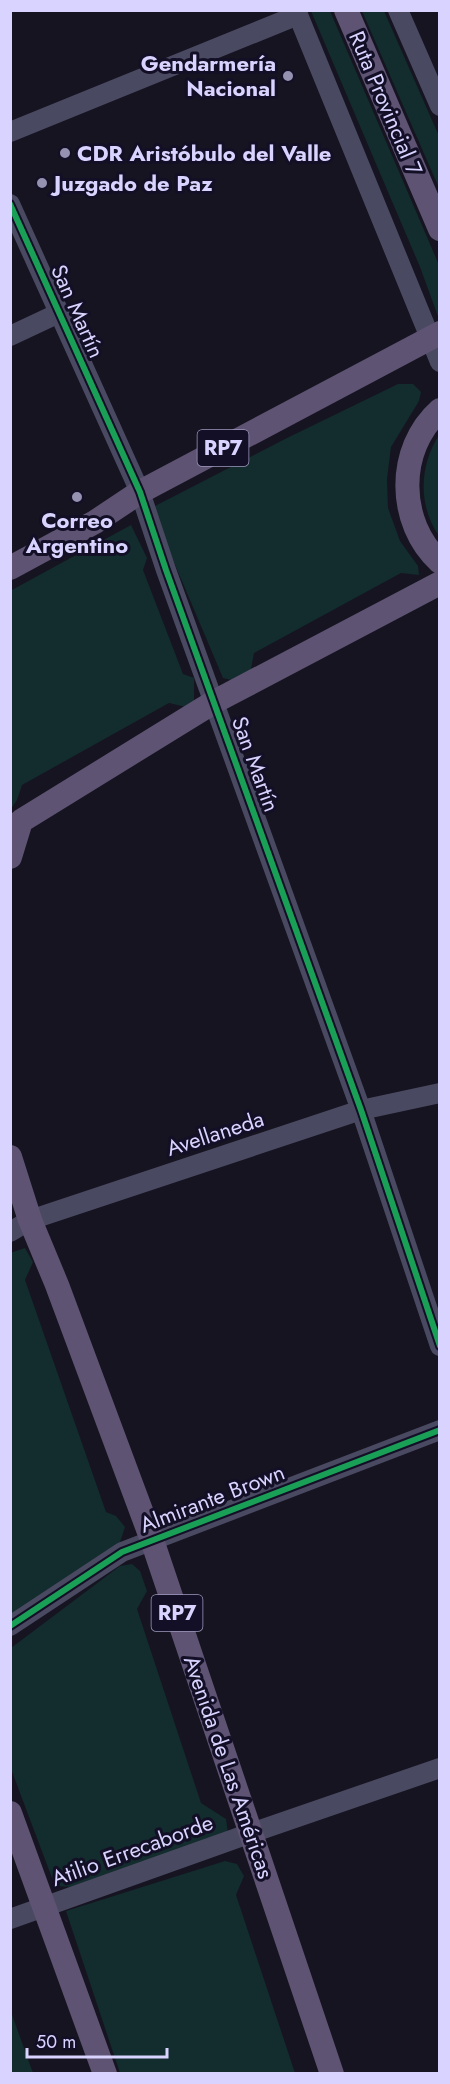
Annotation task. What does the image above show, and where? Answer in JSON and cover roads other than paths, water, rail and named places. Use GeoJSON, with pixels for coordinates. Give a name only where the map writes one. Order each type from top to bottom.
{"type":"FeatureCollection","features":[{"type":"Feature","properties":{"kind":"main road","name":"Ruta Provincial 7"},"geometry":{"type":"LineString","coordinates":[[346,10],[440,230]]}},
{"type":"Feature","properties":{"kind":"main road","name":"RP7"},"geometry":{"type":"LineString","coordinates":[[10,568],[95,522],[140,492],[359,378],[434,336]]}},
{"type":"Feature","properties":{"kind":"main road"},"geometry":{"type":"LineString","coordinates":[[440,410],[429,419],[412,450],[406,485],[412,520],[428,551],[440,562]]}},
{"type":"Feature","properties":{"kind":"main road"},"geometry":{"type":"LineString","coordinates":[[10,856],[16,823],[214,702],[440,583]]}},
{"type":"Feature","properties":{"kind":"main road","name":"Avenida de Las Américas"},"geometry":{"type":"LineString","coordinates":[[10,1157],[20,1226],[57,1285],[152,1540],[332,2073]]}},
{"type":"Feature","properties":{"kind":"main road"},"geometry":{"type":"LineString","coordinates":[[10,1813],[105,2073]]}},
{"type":"Feature","properties":{"kind":"street"},"geometry":{"type":"LineString","coordinates":[[398,10],[440,106]]}},
{"type":"Feature","properties":{"kind":"street"},"geometry":{"type":"LineString","coordinates":[[10,132],[297,13],[434,336],[440,362]]}},
{"type":"Feature","properties":{"kind":"street","name":"San Martín"},"geometry":{"type":"LineString","coordinates":[[10,204],[140,492],[361,1110],[440,1346]]}},
{"type":"Feature","properties":{"kind":"street"},"geometry":{"type":"LineString","coordinates":[[10,336],[59,313]]}},
{"type":"Feature","properties":{"kind":"street","name":"Avellaneda"},"geometry":{"type":"LineString","coordinates":[[20,1226],[361,1110],[440,1093]]}},
{"type":"Feature","properties":{"kind":"street","name":"Almirante Brown"},"geometry":{"type":"LineString","coordinates":[[10,1626],[122,1552],[440,1430]]}},
{"type":"Feature","properties":{"kind":"street","name":"Atilio Errecaborde"},"geometry":{"type":"LineString","coordinates":[[10,1919],[440,1768]]}},
{"type":"Feature","properties":{"kind":"place","name":"Gendarmería Nacional"},"geometry":{"type":"Point","coordinates":[288,76]}},
{"type":"Feature","properties":{"kind":"place","name":"CDR Aristóbulo del Valle"},"geometry":{"type":"Point","coordinates":[65,153]}},
{"type":"Feature","properties":{"kind":"place","name":"Juzgado de Paz"},"geometry":{"type":"Point","coordinates":[42,183]}},
{"type":"Feature","properties":{"kind":"place","name":"Correo Argentino"},"geometry":{"type":"Point","coordinates":[77,497]}}]}
